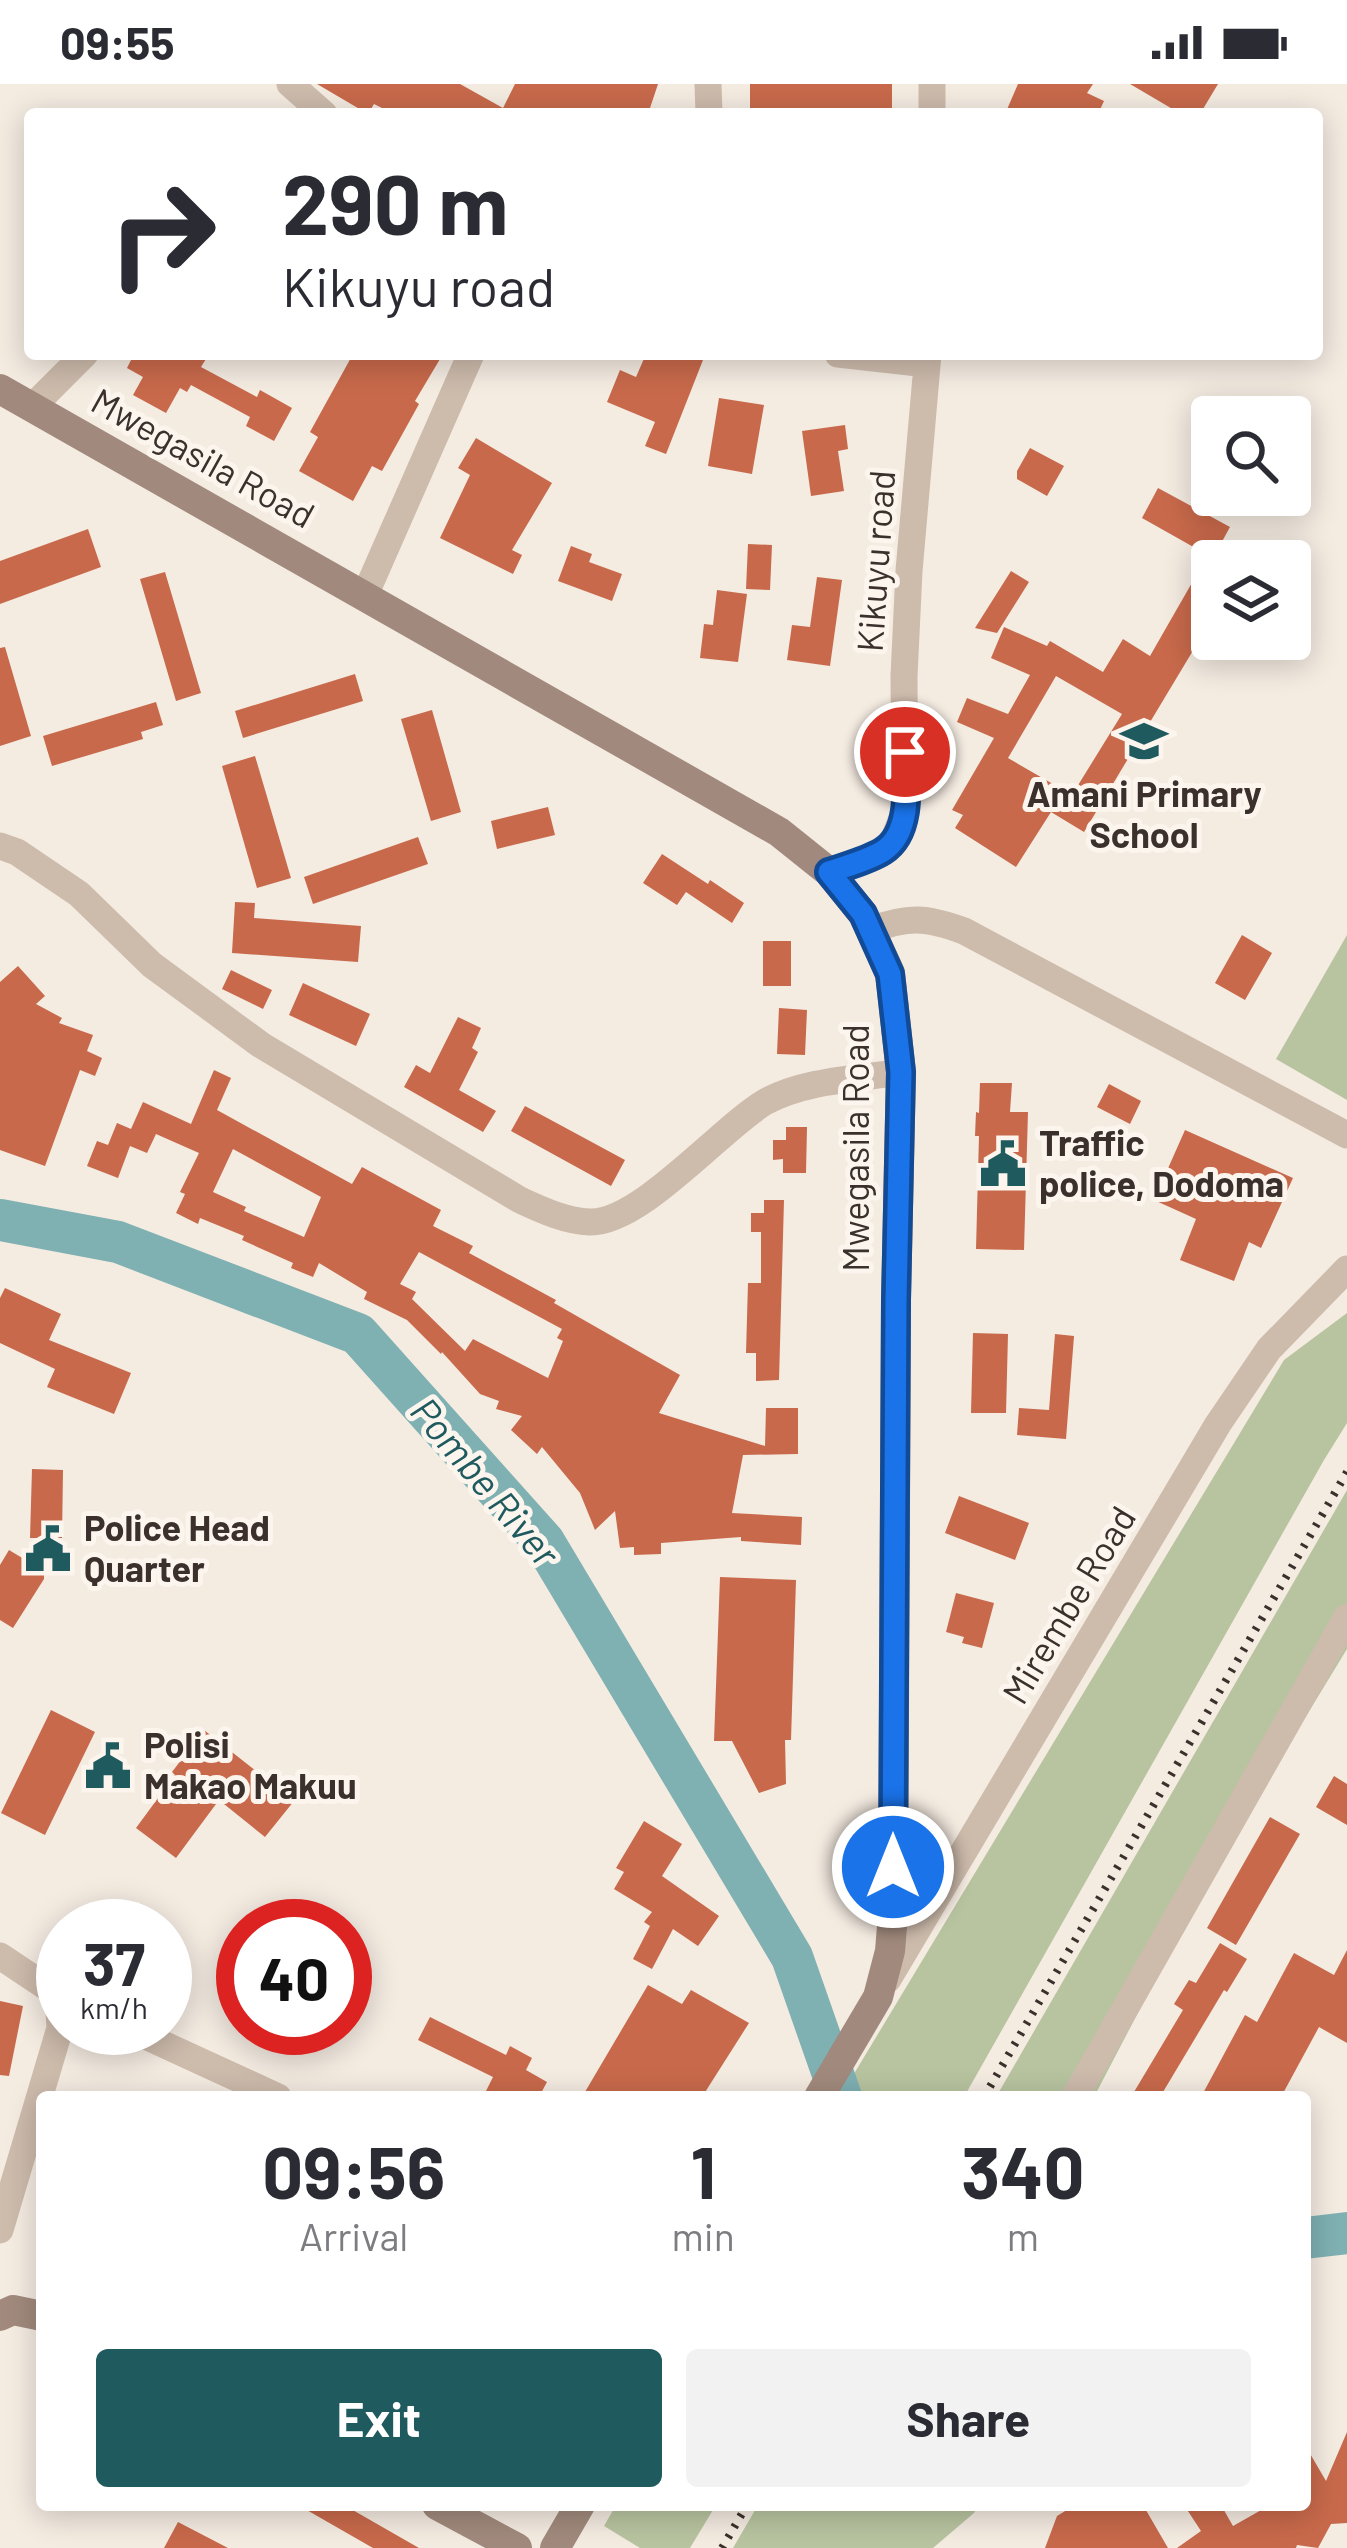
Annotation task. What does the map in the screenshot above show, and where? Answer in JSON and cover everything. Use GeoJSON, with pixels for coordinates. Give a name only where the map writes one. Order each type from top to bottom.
{"type":"FeatureCollection","features":[{"type":"Feature","properties":{"kind":"street"},"geometry":{"type":"LineString","coordinates":[[290,84],[317,108]]}},
{"type":"Feature","properties":{"kind":"street"},"geometry":{"type":"LineString","coordinates":[[32,407],[79,360]]}},
{"type":"Feature","properties":{"kind":"street"},"geometry":{"type":"LineString","coordinates":[[365,595],[468,360]]}},
{"type":"Feature","properties":{"kind":"street","name":"Kikuyu road"},"geometry":{"type":"LineString","coordinates":[[829,872],[892,844],[905,810],[909,572],[927,360]]}},
{"type":"Feature","properties":{"kind":"street","name":"Mwegasila Road"},"geometry":{"type":"LineString","coordinates":[[0,389],[779,832],[829,872],[863,914],[890,974],[901,1072],[893,1914],[890,1951],[878,1997],[823,2091]]}},
{"type":"Feature","properties":{"kind":"street"},"geometry":{"type":"LineString","coordinates":[[0,845],[79,894],[152,965],[261,1045],[520,1200],[562,1218],[602,1221],[617,1215],[656,1191],[761,1105],[785,1093],[901,1072]]}},
{"type":"Feature","properties":{"kind":"street"},"geometry":{"type":"LineString","coordinates":[[870,930],[914,919],[934,920],[964,931],[1347,1136]]}},
{"type":"Feature","properties":{"kind":"street","name":"Mirembe Road"},"geometry":{"type":"LineString","coordinates":[[878,1997],[1218,1424],[1269,1349],[1347,1269]]}},
{"type":"Feature","properties":{"kind":"street"},"geometry":{"type":"LineString","coordinates":[[1078,2091],[1347,1617]]}},
{"type":"Feature","properties":{"kind":"street"},"geometry":{"type":"LineString","coordinates":[[0,1956],[36,1981]]}},
{"type":"Feature","properties":{"kind":"street"},"geometry":{"type":"LineString","coordinates":[[41,2091],[52,2055]]}},
{"type":"Feature","properties":{"kind":"street"},"geometry":{"type":"LineString","coordinates":[[187,2055],[265,2091]]}},
{"type":"Feature","properties":{"kind":"street"},"geometry":{"type":"LineString","coordinates":[[1,2223],[36,2107]]}},
{"type":"Feature","properties":{"kind":"street"},"geometry":{"type":"LineString","coordinates":[[0,2316],[14,2310],[36,2315]]}},
{"type":"Feature","properties":{"kind":"street"},"geometry":{"type":"LineString","coordinates":[[448,2511],[517,2548]]}},
{"type":"Feature","properties":{"kind":"street"},"geometry":{"type":"LineString","coordinates":[[555,2548],[577,2511]]}},
{"type":"Feature","properties":{"kind":"green space"},"geometry":{"type":"Polygon","coordinates":[[[1347,935],[1347,1100],[1276,1059],[1347,935]]]}},
{"type":"Feature","properties":{"kind":"green space"},"geometry":{"type":"Polygon","coordinates":[[[1347,1313],[1347,1423],[967,2091],[844,2091],[1284,1360],[1347,1313]]]}},
{"type":"Feature","properties":{"kind":"green space"},"geometry":{"type":"Polygon","coordinates":[[[1347,1490],[1347,1649],[1214,1867],[1097,2091],[999,2091],[1347,1490]]]}},
{"type":"Feature","properties":{"kind":"green space"},"geometry":{"type":"Polygon","coordinates":[[[613,2511],[712,2511],[690,2548],[640,2548],[604,2526],[613,2511]]]}},
{"type":"Feature","properties":{"kind":"green space"},"geometry":{"type":"Polygon","coordinates":[[[755,2511],[975,2511],[933,2548],[733,2548],[755,2511]]]}},
{"type":"Feature","properties":{"kind":"building"},"geometry":{"type":"Polygon","coordinates":[[[317,84],[460,84],[503,108],[382,108],[374,104],[358,108],[317,84]]]}},
{"type":"Feature","properties":{"kind":"building"},"geometry":{"type":"Polygon","coordinates":[[[515,84],[658,84],[650,108],[503,108],[515,84]]]}},
{"type":"Feature","properties":{"kind":"building"},"geometry":{"type":"Polygon","coordinates":[[[750,84],[892,84],[892,108],[750,108],[750,84]]]}},
{"type":"Feature","properties":{"kind":"building"},"geometry":{"type":"Polygon","coordinates":[[[1018,84],[1093,84],[1087,93],[1104,101],[1101,108],[1008,108],[1018,84]]]}},
{"type":"Feature","properties":{"kind":"building"},"geometry":{"type":"Polygon","coordinates":[[[1130,84],[1218,84],[1204,108],[1171,108],[1130,84]]]}},
{"type":"Feature","properties":{"kind":"building"},"geometry":{"type":"Polygon","coordinates":[[[131,360],[205,360],[201,367],[257,397],[260,390],[292,408],[274,441],[246,426],[250,417],[191,385],[187,392],[180,388],[166,413],[133,395],[143,377],[127,368],[131,360]]]}},
{"type":"Feature","properties":{"kind":"building"},"geometry":{"type":"Polygon","coordinates":[[[350,360],[439,360],[382,471],[372,466],[353,501],[299,471],[318,437],[310,432],[350,360]]]}},
{"type":"Feature","properties":{"kind":"building"},"geometry":{"type":"Polygon","coordinates":[[[643,360],[703,360],[666,454],[645,446],[655,422],[607,402],[620,370],[636,377],[643,360]]]}},
{"type":"Feature","properties":{"kind":"building"},"geometry":{"type":"Polygon","coordinates":[[[719,398],[764,405],[752,474],[708,466],[719,398]]]}},
{"type":"Feature","properties":{"kind":"building"},"geometry":{"type":"Polygon","coordinates":[[[845,425],[848,449],[838,451],[844,491],[811,496],[802,431],[845,425]]]}},
{"type":"Feature","properties":{"kind":"building"},"geometry":{"type":"Polygon","coordinates":[[[476,438],[552,483],[512,550],[522,555],[513,574],[440,538],[470,475],[458,468],[476,438]]]}},
{"type":"Feature","properties":{"kind":"building"},"geometry":{"type":"Polygon","coordinates":[[[1030,448],[1064,466],[1047,496],[1017,479],[1030,448]]]}},
{"type":"Feature","properties":{"kind":"building"},"geometry":{"type":"Polygon","coordinates":[[[1158,488],[1191,506],[1191,516],[1210,516],[1230,527],[1223,540],[1191,540],[1191,546],[1142,518],[1158,488]]]}},
{"type":"Feature","properties":{"kind":"building"},"geometry":{"type":"Polygon","coordinates":[[[88,529],[101,567],[0,604],[0,561],[88,529]]]}},
{"type":"Feature","properties":{"kind":"building"},"geometry":{"type":"Polygon","coordinates":[[[748,544],[772,545],[770,590],[746,589],[748,544]]]}},
{"type":"Feature","properties":{"kind":"building"},"geometry":{"type":"Polygon","coordinates":[[[571,546],[592,554],[589,562],[622,574],[612,601],[558,581],[571,546]]]}},
{"type":"Feature","properties":{"kind":"building"},"geometry":{"type":"Polygon","coordinates":[[[1011,571],[1029,582],[997,633],[975,628],[1011,571]]]}},
{"type":"Feature","properties":{"kind":"building"},"geometry":{"type":"Polygon","coordinates":[[[165,572],[201,693],[176,701],[140,579],[165,572]]]}},
{"type":"Feature","properties":{"kind":"building"},"geometry":{"type":"Polygon","coordinates":[[[817,577],[842,580],[830,666],[787,660],[792,625],[810,627],[817,577]]]}},
{"type":"Feature","properties":{"kind":"building"},"geometry":{"type":"Polygon","coordinates":[[[1191,584],[1191,654],[1084,832],[1051,812],[1016,867],[955,828],[963,815],[952,810],[994,738],[957,722],[967,698],[1008,714],[1030,675],[991,658],[1004,627],[1047,646],[1050,641],[1103,672],[1123,639],[1150,656],[1191,584]],[[1056,676],[1008,758],[1072,795],[1122,714],[1056,676]]]}},
{"type":"Feature","properties":{"kind":"building"},"geometry":{"type":"Polygon","coordinates":[[[717,590],[747,594],[738,662],[700,658],[704,624],[713,625],[717,590]]]}},
{"type":"Feature","properties":{"kind":"building"},"geometry":{"type":"Polygon","coordinates":[[[5,647],[31,736],[0,746],[0,648],[5,647]]]}},
{"type":"Feature","properties":{"kind":"building"},"geometry":{"type":"Polygon","coordinates":[[[355,674],[363,701],[243,738],[235,711],[355,674]]]}},
{"type":"Feature","properties":{"kind":"building"},"geometry":{"type":"Polygon","coordinates":[[[156,702],[163,725],[141,732],[143,739],[52,766],[43,736],[156,702]]]}},
{"type":"Feature","properties":{"kind":"building"},"geometry":{"type":"Polygon","coordinates":[[[432,710],[461,812],[431,821],[401,719],[432,710]]]}},
{"type":"Feature","properties":{"kind":"building"},"geometry":{"type":"Polygon","coordinates":[[[255,756],[291,878],[257,888],[222,766],[255,756]]]}},
{"type":"Feature","properties":{"kind":"building"},"geometry":{"type":"Polygon","coordinates":[[[548,807],[555,835],[497,849],[491,821],[548,807]]]}},
{"type":"Feature","properties":{"kind":"building"},"geometry":{"type":"Polygon","coordinates":[[[418,837],[428,864],[313,904],[304,877],[418,837]]]}},
{"type":"Feature","properties":{"kind":"building"},"geometry":{"type":"Polygon","coordinates":[[[662,854],[744,903],[732,923],[686,892],[677,905],[643,883],[662,854]]]}},
{"type":"Feature","properties":{"kind":"building"},"geometry":{"type":"Polygon","coordinates":[[[235,902],[255,903],[254,918],[361,926],[358,962],[232,953],[235,902]]]}},
{"type":"Feature","properties":{"kind":"building"},"geometry":{"type":"Polygon","coordinates":[[[1242,935],[1272,953],[1245,1000],[1215,983],[1242,935]]]}},
{"type":"Feature","properties":{"kind":"building"},"geometry":{"type":"Polygon","coordinates":[[[763,941],[791,941],[791,986],[763,986],[763,941]]]}},
{"type":"Feature","properties":{"kind":"building"},"geometry":{"type":"Polygon","coordinates":[[[18,966],[45,996],[36,1004],[62,1018],[59,1023],[93,1035],[87,1051],[102,1058],[95,1076],[80,1070],[45,1166],[0,1150],[0,982],[18,966]]]}},
{"type":"Feature","properties":{"kind":"building"},"geometry":{"type":"Polygon","coordinates":[[[231,970],[272,990],[263,1009],[222,989],[231,970]]]}},
{"type":"Feature","properties":{"kind":"building"},"geometry":{"type":"Polygon","coordinates":[[[303,983],[370,1014],[356,1046],[289,1015],[303,983]]]}},
{"type":"Feature","properties":{"kind":"building"},"geometry":{"type":"Polygon","coordinates":[[[779,1008],[807,1010],[805,1055],[777,1054],[779,1008]]]}},
{"type":"Feature","properties":{"kind":"building"},"geometry":{"type":"Polygon","coordinates":[[[458,1017],[481,1028],[472,1048],[478,1052],[459,1090],[496,1111],[483,1132],[404,1087],[416,1065],[430,1073],[458,1017]]]}},
{"type":"Feature","properties":{"kind":"building"},"geometry":{"type":"Polygon","coordinates":[[[214,1070],[231,1078],[217,1110],[352,1184],[362,1167],[441,1210],[433,1226],[473,1246],[469,1253],[680,1375],[659,1413],[765,1446],[766,1408],[798,1408],[798,1454],[743,1455],[732,1513],[802,1517],[801,1545],[741,1541],[741,1537],[661,1543],[661,1554],[634,1555],[634,1547],[620,1548],[615,1511],[595,1530],[580,1493],[542,1447],[537,1454],[511,1430],[522,1416],[496,1409],[499,1401],[480,1394],[407,1320],[364,1299],[367,1292],[319,1263],[313,1277],[242,1240],[244,1236],[176,1213],[185,1194],[180,1192],[199,1153],[156,1134],[147,1153],[130,1146],[118,1178],[87,1166],[97,1141],[108,1145],[117,1123],[131,1129],[143,1102],[191,1124],[214,1070]],[[233,1149],[213,1192],[304,1237],[321,1197],[233,1149]],[[419,1252],[400,1284],[416,1292],[412,1299],[465,1351],[473,1339],[548,1378],[563,1341],[557,1338],[562,1329],[419,1252]]]}},
{"type":"Feature","properties":{"kind":"building"},"geometry":{"type":"Polygon","coordinates":[[[980,1083],[1012,1083],[1010,1112],[1028,1112],[1024,1250],[976,1249],[979,1136],[975,1136],[980,1083]]]}},
{"type":"Feature","properties":{"kind":"building"},"geometry":{"type":"Polygon","coordinates":[[[1109,1084],[1141,1101],[1130,1124],[1097,1107],[1109,1084]]]}},
{"type":"Feature","properties":{"kind":"building"},"geometry":{"type":"Polygon","coordinates":[[[525,1106],[625,1160],[611,1186],[511,1131],[525,1106]]]}},
{"type":"Feature","properties":{"kind":"building"},"geometry":{"type":"Polygon","coordinates":[[[786,1127],[807,1127],[806,1173],[783,1173],[783,1159],[773,1160],[773,1140],[786,1140],[786,1127]]]}},
{"type":"Feature","properties":{"kind":"building"},"geometry":{"type":"Polygon","coordinates":[[[1185,1130],[1293,1178],[1261,1248],[1249,1242],[1234,1281],[1180,1260],[1196,1219],[1154,1200],[1185,1130]]]}},
{"type":"Feature","properties":{"kind":"building"},"geometry":{"type":"Polygon","coordinates":[[[764,1200],[784,1200],[779,1380],[756,1381],[756,1353],[746,1353],[748,1283],[761,1283],[761,1232],[751,1232],[751,1213],[764,1213],[764,1200]]]}},
{"type":"Feature","properties":{"kind":"building"},"geometry":{"type":"Polygon","coordinates":[[[5,1288],[61,1314],[49,1340],[131,1373],[114,1414],[47,1387],[55,1369],[0,1343],[0,1298],[5,1288]]]}},
{"type":"Feature","properties":{"kind":"building"},"geometry":{"type":"Polygon","coordinates":[[[973,1333],[1008,1334],[1006,1413],[971,1413],[973,1333]]]}},
{"type":"Feature","properties":{"kind":"building"},"geometry":{"type":"Polygon","coordinates":[[[1055,1334],[1074,1336],[1066,1439],[1017,1435],[1019,1408],[1049,1410],[1055,1334]]]}},
{"type":"Feature","properties":{"kind":"building"},"geometry":{"type":"Polygon","coordinates":[[[32,1469],[63,1470],[62,1538],[30,1538],[32,1469]]]}},
{"type":"Feature","properties":{"kind":"building"},"geometry":{"type":"Polygon","coordinates":[[[959,1496],[1029,1523],[1015,1560],[945,1533],[959,1496]]]}},
{"type":"Feature","properties":{"kind":"building"},"geometry":{"type":"Polygon","coordinates":[[[9,1550],[44,1571],[44,1579],[13,1628],[0,1620],[0,1565],[9,1550]]]}},
{"type":"Feature","properties":{"kind":"building"},"geometry":{"type":"Polygon","coordinates":[[[720,1577],[796,1580],[786,1784],[759,1793],[732,1741],[714,1741],[720,1577]]]}},
{"type":"Feature","properties":{"kind":"building"},"geometry":{"type":"Polygon","coordinates":[[[956,1593],[994,1603],[982,1648],[946,1632],[956,1593]]]}},
{"type":"Feature","properties":{"kind":"building"},"geometry":{"type":"Polygon","coordinates":[[[51,1710],[95,1732],[45,1835],[1,1813],[51,1710]]]}},
{"type":"Feature","properties":{"kind":"building"},"geometry":{"type":"Polygon","coordinates":[[[204,1730],[294,1801],[265,1837],[219,1800],[176,1858],[136,1828],[204,1730]]]}},
{"type":"Feature","properties":{"kind":"building"},"geometry":{"type":"Polygon","coordinates":[[[1334,1776],[1347,1784],[1347,1825],[1316,1807],[1334,1776]]]}},
{"type":"Feature","properties":{"kind":"building"},"geometry":{"type":"Polygon","coordinates":[[[1270,1817],[1300,1834],[1236,1945],[1207,1928],[1270,1817]]]}},
{"type":"Feature","properties":{"kind":"building"},"geometry":{"type":"Polygon","coordinates":[[[644,1821],[682,1844],[662,1876],[719,1916],[698,1946],[673,1929],[652,1969],[633,1959],[650,1926],[644,1922],[652,1912],[614,1889],[624,1872],[616,1868],[644,1821]]]}},
{"type":"Feature","properties":{"kind":"building"},"geometry":{"type":"Polygon","coordinates":[[[1220,1943],[1247,1959],[1164,2091],[1135,2091],[1183,2010],[1174,2004],[1189,1980],[1196,1983],[1220,1943]]]}},
{"type":"Feature","properties":{"kind":"building"},"geometry":{"type":"Polygon","coordinates":[[[1347,1950],[1347,2043],[1319,2027],[1284,2091],[1204,2091],[1245,2015],[1257,2022],[1294,1953],[1334,1975],[1347,1950]]]}},
{"type":"Feature","properties":{"kind":"building"},"geometry":{"type":"Polygon","coordinates":[[[648,1985],[682,2004],[691,1990],[749,2023],[706,2091],[586,2091],[648,1985]]]}},
{"type":"Feature","properties":{"kind":"building"},"geometry":{"type":"Polygon","coordinates":[[[0,2001],[23,2006],[9,2076],[0,2075],[0,2001]]]}},
{"type":"Feature","properties":{"kind":"building"},"geometry":{"type":"Polygon","coordinates":[[[430,2017],[506,2055],[510,2046],[532,2058],[526,2070],[547,2082],[542,2091],[486,2091],[493,2077],[418,2040],[430,2017]]]}},
{"type":"Feature","properties":{"kind":"building"},"geometry":{"type":"Polygon","coordinates":[[[1347,2432],[1347,2523],[1331,2524],[1318,2548],[1177,2548],[1201,2531],[1188,2511],[1224,2511],[1233,2526],[1259,2511],[1311,2511],[1311,2455],[1326,2481],[1347,2432]]]}},
{"type":"Feature","properties":{"kind":"building"},"geometry":{"type":"Polygon","coordinates":[[[308,2511],[354,2511],[419,2548],[373,2548],[308,2511]]]}},
{"type":"Feature","properties":{"kind":"building"},"geometry":{"type":"Polygon","coordinates":[[[1065,2511],[1146,2511],[1168,2548],[1045,2548],[1057,2516],[1065,2511]]]}},
{"type":"Feature","properties":{"kind":"building"},"geometry":{"type":"Polygon","coordinates":[[[178,2522],[228,2548],[164,2548],[178,2522]]]}},
{"type":"Feature","properties":{"kind":"waterway","name":"Pombe River"},"geometry":{"type":"LineString","coordinates":[[0,1220],[118,1242],[358,1334],[544,1542],[792,1957],[839,2091]]}},
{"type":"Feature","properties":{"kind":"waterway","name":"Pombe River"},"geometry":{"type":"LineString","coordinates":[[1311,2237],[1347,2233]]}},
{"type":"Feature","properties":{"kind":"railway"},"geometry":{"type":"LineString","coordinates":[[987,2091],[1347,1472]]}},
{"type":"Feature","properties":{"kind":"railway"},"geometry":{"type":"LineString","coordinates":[[722,2548],[744,2511]]}},
{"type":"Feature","properties":{"kind":"place","name":"Amani Primary School"},"geometry":{"type":"Point","coordinates":[1144,741]}},
{"type":"Feature","properties":{"kind":"place","name":"Traffic police, Dodoma"},"geometry":{"type":"Point","coordinates":[1003,1164]}},
{"type":"Feature","properties":{"kind":"place","name":"Police Head Quarter"},"geometry":{"type":"Point","coordinates":[48,1549]}},
{"type":"Feature","properties":{"kind":"place","name":"Polisi Makao Makuu"},"geometry":{"type":"Point","coordinates":[108,1766]}},
{"type":"Feature","properties":{"kind":"route"},"geometry":{"type":"LineString","coordinates":[[893,1867],[901,1072],[890,974],[863,914],[829,872],[892,844],[905,810],[905,752]]}}]}
